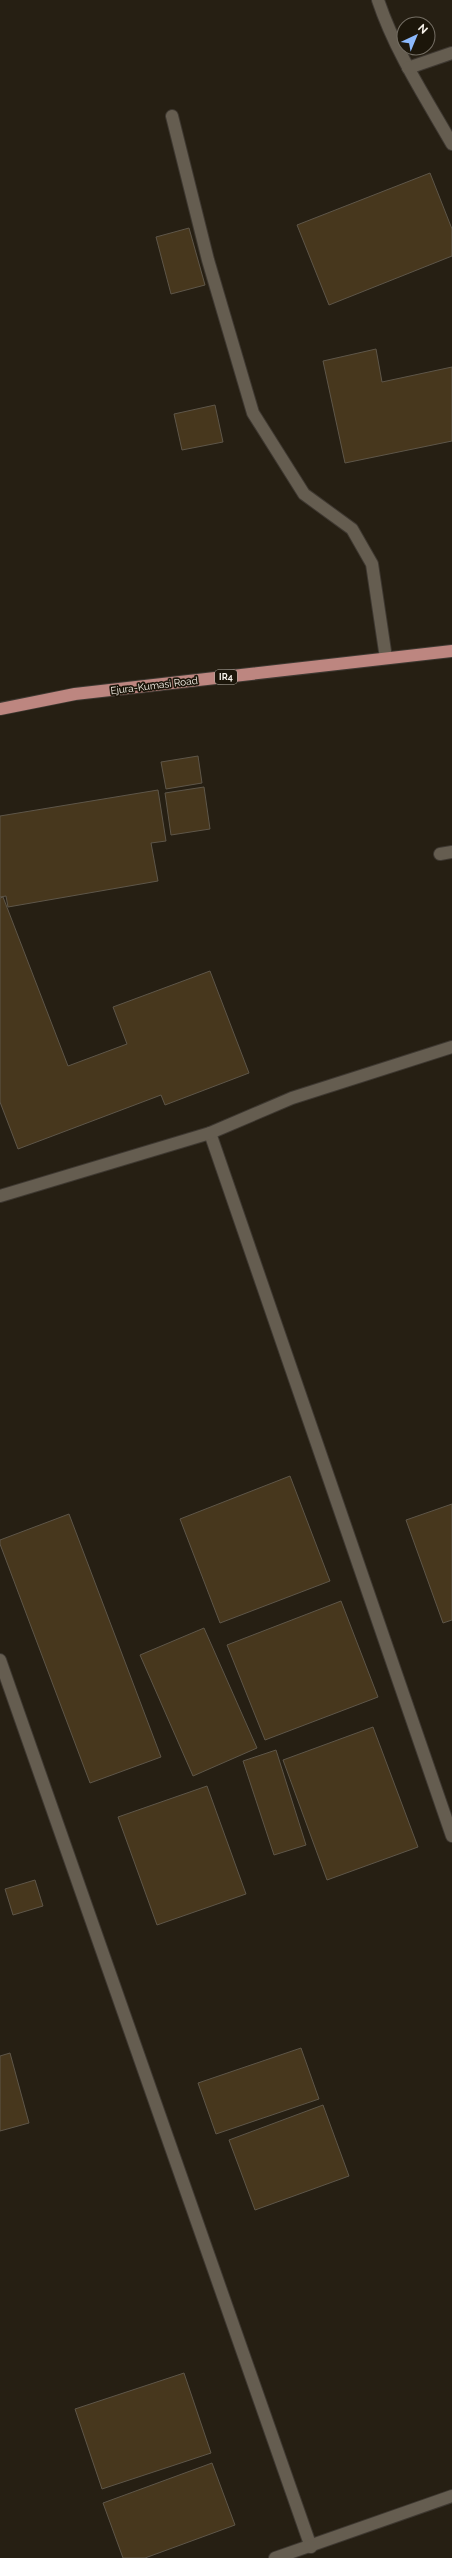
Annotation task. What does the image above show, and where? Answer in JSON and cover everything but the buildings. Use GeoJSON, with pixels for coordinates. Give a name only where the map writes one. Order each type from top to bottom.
{"type":"FeatureCollection","features":[{"type":"Feature","properties":{"kind":"main road","name":"Ejura-Kumasi Road"},"geometry":{"type":"LineString","coordinates":[[0,709],[75,694],[452,651]]}},
{"type":"Feature","properties":{"kind":"street"},"geometry":{"type":"LineString","coordinates":[[378,0],[385,21],[408,68],[452,144]]}},
{"type":"Feature","properties":{"kind":"street"},"geometry":{"type":"LineString","coordinates":[[408,68],[452,53]]}},
{"type":"Feature","properties":{"kind":"street"},"geometry":{"type":"LineString","coordinates":[[172,116],[208,260],[253,413],[304,494],[352,529],[372,564],[386,658]]}},
{"type":"Feature","properties":{"kind":"street"},"geometry":{"type":"LineString","coordinates":[[0,1196],[210,1133],[292,1098],[452,1047]]}},
{"type":"Feature","properties":{"kind":"street"},"geometry":{"type":"LineString","coordinates":[[210,1133],[452,1836]]}},
{"type":"Feature","properties":{"kind":"street"},"geometry":{"type":"LineString","coordinates":[[0,1660],[311,2547]]}},
{"type":"Feature","properties":{"kind":"street"},"geometry":{"type":"LineString","coordinates":[[275,2558],[311,2547],[452,2496]]}}]}
